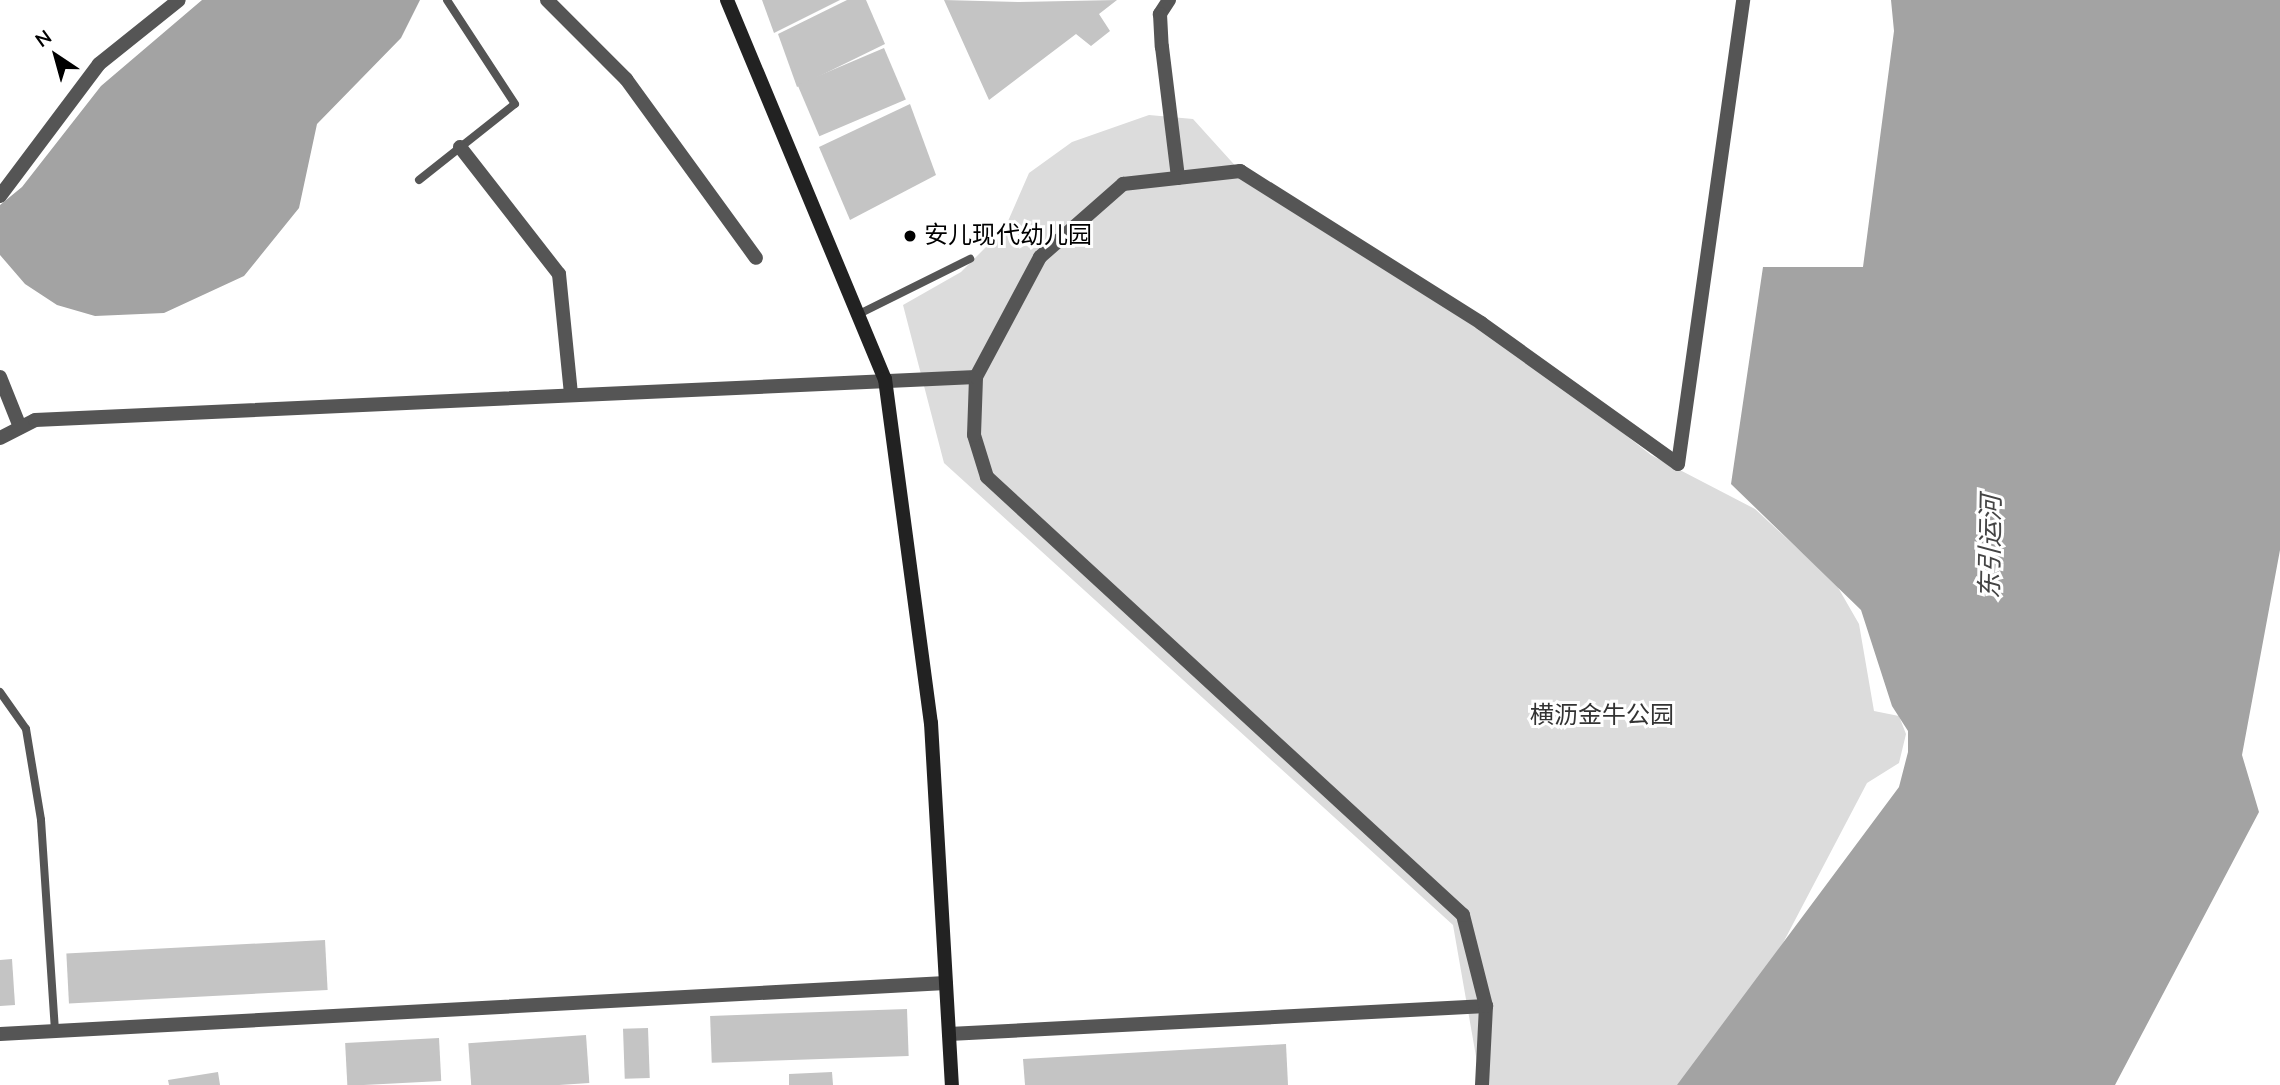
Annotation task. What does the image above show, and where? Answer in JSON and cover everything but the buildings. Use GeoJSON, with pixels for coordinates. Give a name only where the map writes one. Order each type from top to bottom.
{"type":"FeatureCollection","features":[{"type":"Feature","properties":{"kind":"street"},"geometry":{"type":"LineString","coordinates":[[0,196],[99,64],[179,0]]}},
{"type":"Feature","properties":{"kind":"street"},"geometry":{"type":"LineString","coordinates":[[547,0],[626,79],[756,258]]}},
{"type":"Feature","properties":{"kind":"street"},"geometry":{"type":"LineString","coordinates":[[727,0],[861,313],[885,379],[931,723],[952,1085]]}},
{"type":"Feature","properties":{"kind":"street"},"geometry":{"type":"LineString","coordinates":[[1169,0],[1160,14],[1178,178]]}},
{"type":"Feature","properties":{"kind":"street"},"geometry":{"type":"LineString","coordinates":[[1482,1085],[1486,1006],[1463,915],[987,477],[974,435],[975,377],[1040,257],[1123,184],[1240,172],[1481,323],[1678,464],[1743,0]]}},
{"type":"Feature","properties":{"kind":"street"},"geometry":{"type":"LineString","coordinates":[[460,147],[559,274],[571,394]]}},
{"type":"Feature","properties":{"kind":"street"},"geometry":{"type":"LineString","coordinates":[[0,377],[20,427]]}},
{"type":"Feature","properties":{"kind":"street"},"geometry":{"type":"LineString","coordinates":[[0,438],[35,420],[885,379],[975,377]]}},
{"type":"Feature","properties":{"kind":"street"},"geometry":{"type":"LineString","coordinates":[[0,1034],[946,983]]}},
{"type":"Feature","properties":{"kind":"street"},"geometry":{"type":"LineString","coordinates":[[949,1034],[1486,1006]]}},
{"type":"Feature","properties":{"kind":"lane"},"geometry":{"type":"LineString","coordinates":[[419,180],[515,104],[447,0]]}},
{"type":"Feature","properties":{"kind":"lane"},"geometry":{"type":"LineString","coordinates":[[861,313],[970,259]]}},
{"type":"Feature","properties":{"kind":"lane"},"geometry":{"type":"LineString","coordinates":[[0,692],[26,729],[41,820],[55,1031]]}},
{"type":"Feature","properties":{"kind":"green space","name":"横沥金牛公园"},"geometry":{"type":"Polygon","coordinates":[[[1149,115],[1193,119],[1240,171],[1519,351],[1651,455],[1755,509],[1836,584],[1859,624],[1874,711],[1899,716],[1906,734],[1899,763],[1867,783],[1774,960],[1679,1085],[1481,1085],[1453,925],[944,463],[903,305],[961,272],[1005,228],[1029,173],[1072,142],[1149,115]]]}},
{"type":"Feature","properties":{"kind":"water"},"geometry":{"type":"Polygon","coordinates":[[[202,0],[420,0],[401,38],[317,124],[299,208],[244,276],[164,313],[95,316],[57,305],[25,284],[0,255],[0,205],[22,187],[101,86],[202,0]]]}},
{"type":"Feature","properties":{"kind":"water","name":"东引运河"},"geometry":{"type":"Polygon","coordinates":[[[1891,0],[2280,0],[2280,550],[2242,755],[2259,812],[2115,1085],[1677,1085],[1899,787],[1908,752],[1908,731],[1892,706],[1861,610],[1731,484],[1763,267],[1863,267],[1894,31],[1891,0]]]}},
{"type":"Feature","properties":{"kind":"place","name":"安儿现代幼儿园"},"geometry":{"type":"Point","coordinates":[910,236]}}]}
